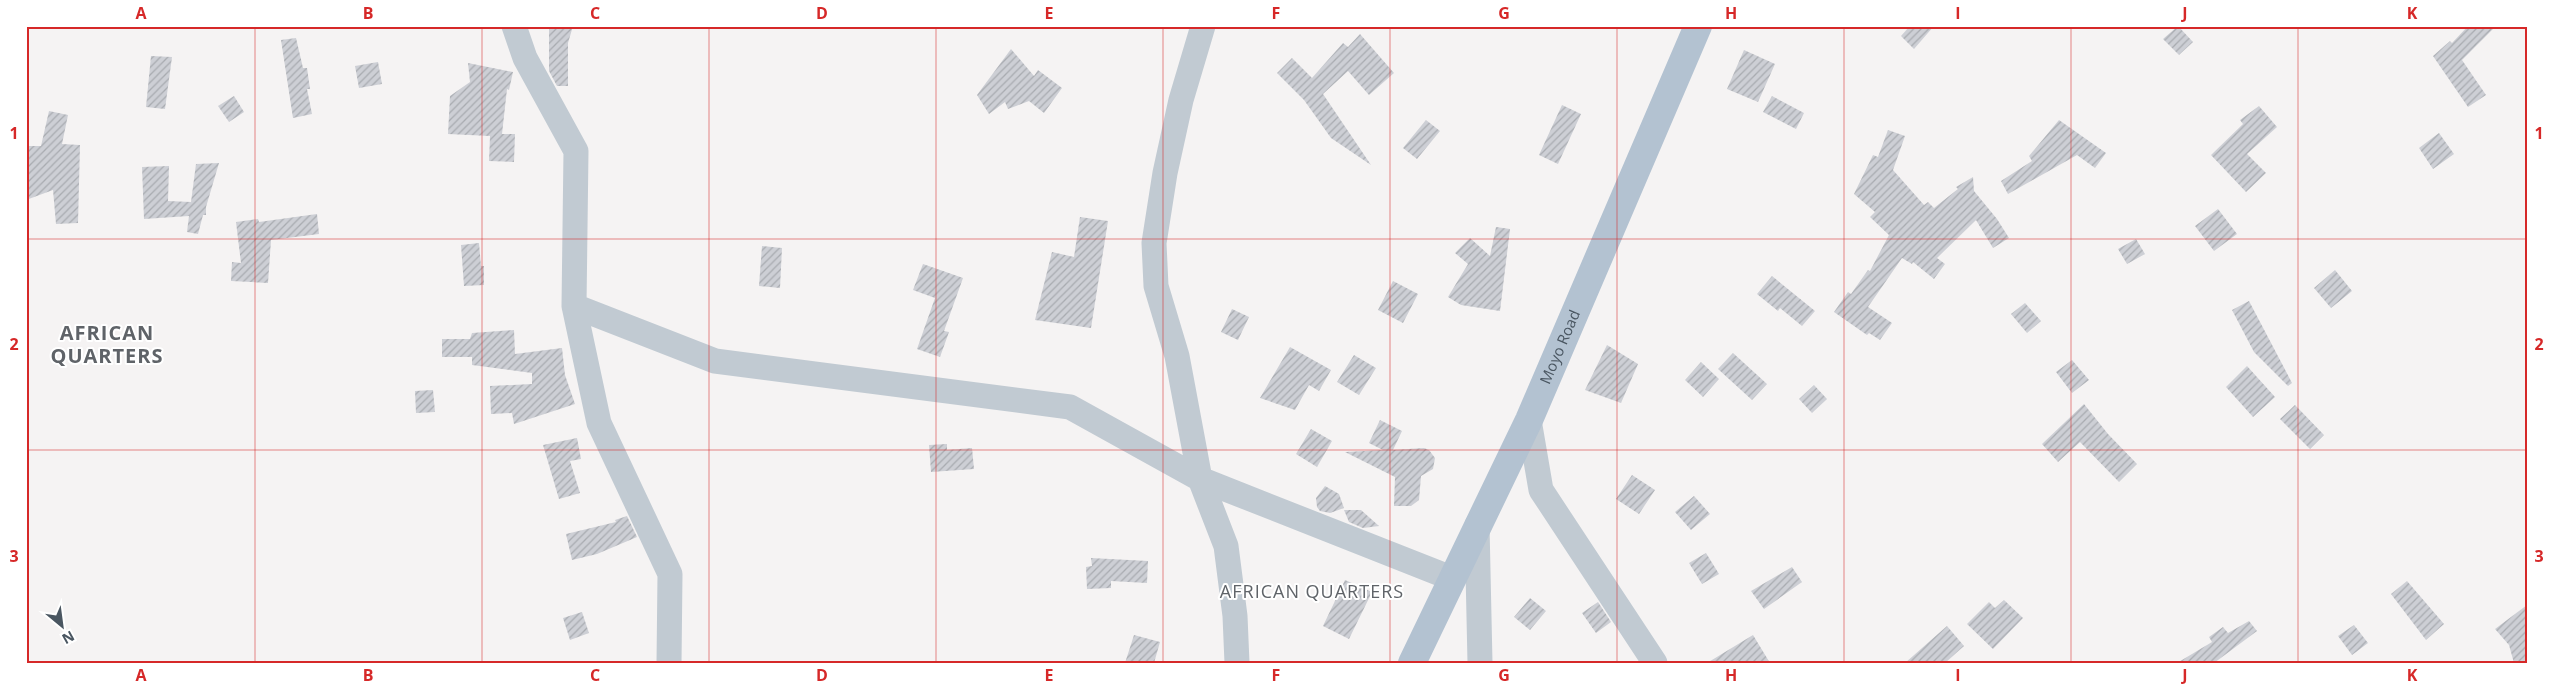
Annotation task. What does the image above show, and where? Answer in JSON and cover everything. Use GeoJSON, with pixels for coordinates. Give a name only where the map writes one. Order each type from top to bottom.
{"type":"FeatureCollection","features":[{"type":"Feature","properties":{"kind":"main road","name":"Moyo Road"},"geometry":{"type":"LineString","coordinates":[[1412,663],[1451,578],[1529,420],[1698,26]]}},
{"type":"Feature","properties":{"kind":"street"},"geometry":{"type":"LineString","coordinates":[[514,26],[525,58],[576,151],[574,306],[600,423],[670,574],[669,663]]}},
{"type":"Feature","properties":{"kind":"street"},"geometry":{"type":"LineString","coordinates":[[1204,26],[1181,100],[1165,173],[1154,242],[1156,286],[1176,356],[1200,479],[1226,546],[1235,616],[1237,663]]}},
{"type":"Feature","properties":{"kind":"street"},"geometry":{"type":"LineString","coordinates":[[574,306],[715,361],[1070,407],[1200,479],[1451,578]]}},
{"type":"Feature","properties":{"kind":"street"},"geometry":{"type":"LineString","coordinates":[[1529,420],[1541,490],[1654,663]]}},
{"type":"Feature","properties":{"kind":"street"},"geometry":{"type":"LineString","coordinates":[[1477,525],[1480,663]]}},
{"type":"Feature","properties":{"kind":"building"},"geometry":{"type":"Polygon","coordinates":[[[549,26],[573,26],[568,43],[568,86],[557,86],[549,71],[549,26]]]}},
{"type":"Feature","properties":{"kind":"building"},"geometry":{"type":"Polygon","coordinates":[[[1910,26],[1934,26],[1914,49],[1901,36],[1910,26]]]}},
{"type":"Feature","properties":{"kind":"building"},"geometry":{"type":"Polygon","coordinates":[[[2178,26],[2193,42],[2179,55],[2163,39],[2178,26]]]}},
{"type":"Feature","properties":{"kind":"building"},"geometry":{"type":"Polygon","coordinates":[[[2468,26],[2496,26],[2462,60],[2486,95],[2468,107],[2433,56],[2450,41],[2452,43],[2468,26]]]}},
{"type":"Feature","properties":{"kind":"building"},"geometry":{"type":"Polygon","coordinates":[[[1360,34],[1394,73],[1369,95],[1348,71],[1323,94],[1371,165],[1331,138],[1304,100],[1277,73],[1292,58],[1312,78],[1343,43],[1348,47],[1360,34]]]}},
{"type":"Feature","properties":{"kind":"building"},"geometry":{"type":"Polygon","coordinates":[[[296,38],[303,68],[307,68],[310,89],[307,89],[312,114],[293,118],[281,40],[296,38]]]}},
{"type":"Feature","properties":{"kind":"building"},"geometry":{"type":"Polygon","coordinates":[[[1011,49],[1034,76],[1038,70],[1062,88],[1044,113],[1029,101],[1008,109],[1005,102],[989,114],[977,95],[1011,49]]]}},
{"type":"Feature","properties":{"kind":"building"},"geometry":{"type":"Polygon","coordinates":[[[1744,50],[1775,64],[1758,102],[1727,89],[1744,50]]]}},
{"type":"Feature","properties":{"kind":"building"},"geometry":{"type":"Polygon","coordinates":[[[151,56],[172,57],[165,109],[146,107],[151,56]]]}},
{"type":"Feature","properties":{"kind":"building"},"geometry":{"type":"Polygon","coordinates":[[[378,62],[382,84],[359,88],[355,66],[378,62]]]}},
{"type":"Feature","properties":{"kind":"building"},"geometry":{"type":"Polygon","coordinates":[[[468,63],[513,72],[509,90],[507,89],[502,134],[515,134],[514,162],[489,161],[490,136],[448,134],[450,96],[470,82],[468,63]]]}},
{"type":"Feature","properties":{"kind":"building"},"geometry":{"type":"Polygon","coordinates":[[[234,96],[244,112],[229,122],[218,106],[234,96]]]}},
{"type":"Feature","properties":{"kind":"building"},"geometry":{"type":"Polygon","coordinates":[[[1772,96],[1804,113],[1796,129],[1763,112],[1772,96]]]}},
{"type":"Feature","properties":{"kind":"building"},"geometry":{"type":"Polygon","coordinates":[[[1562,105],[1581,114],[1558,164],[1539,155],[1562,105]]]}},
{"type":"Feature","properties":{"kind":"building"},"geometry":{"type":"Polygon","coordinates":[[[2259,106],[2277,127],[2247,154],[2266,173],[2246,192],[2211,155],[2243,124],[2240,120],[2259,106]]]}},
{"type":"Feature","properties":{"kind":"building"},"geometry":{"type":"Polygon","coordinates":[[[49,111],[68,115],[62,144],[80,145],[78,223],[56,224],[53,190],[26,200],[26,146],[41,146],[49,111]]]}},
{"type":"Feature","properties":{"kind":"building"},"geometry":{"type":"Polygon","coordinates":[[[1426,120],[1440,131],[1417,159],[1403,148],[1426,120]]]}},
{"type":"Feature","properties":{"kind":"building"},"geometry":{"type":"Polygon","coordinates":[[[2059,120],[2106,153],[2095,168],[2077,155],[2008,194],[2001,181],[2032,161],[2029,156],[2059,120]]]}},
{"type":"Feature","properties":{"kind":"building"},"geometry":{"type":"Polygon","coordinates":[[[1888,130],[1905,136],[1893,170],[1924,205],[1928,202],[1934,208],[1958,189],[1956,187],[1973,177],[1974,191],[1997,219],[2009,238],[1993,248],[1976,220],[1937,258],[1945,264],[1934,279],[1913,262],[1912,264],[1902,258],[1868,307],[1892,323],[1880,340],[1869,333],[1867,335],[1834,312],[1848,292],[1851,294],[1868,270],[1870,271],[1889,235],[1870,217],[1875,212],[1854,194],[1873,155],[1878,157],[1888,130]]]}},
{"type":"Feature","properties":{"kind":"building"},"geometry":{"type":"Polygon","coordinates":[[[2439,133],[2454,154],[2433,169],[2419,148],[2439,133]]]}},
{"type":"Feature","properties":{"kind":"building"},"geometry":{"type":"Polygon","coordinates":[[[219,163],[206,207],[206,215],[203,215],[198,234],[187,232],[189,216],[144,219],[142,167],[169,166],[168,201],[191,202],[196,164],[219,163]]]}},
{"type":"Feature","properties":{"kind":"building"},"geometry":{"type":"Polygon","coordinates":[[[2218,209],[2237,234],[2214,251],[2195,226],[2218,209]]]}},
{"type":"Feature","properties":{"kind":"building"},"geometry":{"type":"Polygon","coordinates":[[[317,214],[319,234],[271,240],[268,283],[231,281],[232,262],[241,263],[236,222],[258,219],[259,222],[317,214]]]}},
{"type":"Feature","properties":{"kind":"building"},"geometry":{"type":"Polygon","coordinates":[[[1080,217],[1108,221],[1091,328],[1035,320],[1052,252],[1074,257],[1080,217]]]}},
{"type":"Feature","properties":{"kind":"building"},"geometry":{"type":"Polygon","coordinates":[[[1496,227],[1510,229],[1500,311],[1461,305],[1448,297],[1468,264],[1455,253],[1470,238],[1490,256],[1496,227]]]}},
{"type":"Feature","properties":{"kind":"building"},"geometry":{"type":"Polygon","coordinates":[[[2136,239],[2145,254],[2127,264],[2118,249],[2136,239]]]}},
{"type":"Feature","properties":{"kind":"building"},"geometry":{"type":"Polygon","coordinates":[[[479,243],[481,266],[484,266],[484,285],[464,286],[461,245],[479,243]]]}},
{"type":"Feature","properties":{"kind":"building"},"geometry":{"type":"Polygon","coordinates":[[[762,246],[782,248],[780,288],[759,286],[762,246]]]}},
{"type":"Feature","properties":{"kind":"building"},"geometry":{"type":"Polygon","coordinates":[[[923,264],[963,278],[944,331],[949,332],[940,357],[917,349],[935,298],[913,290],[923,264]]]}},
{"type":"Feature","properties":{"kind":"building"},"geometry":{"type":"Polygon","coordinates":[[[2335,270],[2352,291],[2331,308],[2314,288],[2335,270]]]}},
{"type":"Feature","properties":{"kind":"building"},"geometry":{"type":"Polygon","coordinates":[[[1772,276],[1815,311],[1802,326],[1780,308],[1778,311],[1757,294],[1772,276]]]}},
{"type":"Feature","properties":{"kind":"building"},"geometry":{"type":"Polygon","coordinates":[[[1393,281],[1418,294],[1403,323],[1378,310],[1393,281]]]}},
{"type":"Feature","properties":{"kind":"building"},"geometry":{"type":"Polygon","coordinates":[[[2249,301],[2292,383],[2288,386],[2254,352],[2232,310],[2249,301]]]}},
{"type":"Feature","properties":{"kind":"building"},"geometry":{"type":"Polygon","coordinates":[[[2025,303],[2041,321],[2027,333],[2011,314],[2025,303]]]}},
{"type":"Feature","properties":{"kind":"building"},"geometry":{"type":"Polygon","coordinates":[[[1232,309],[1249,317],[1238,340],[1221,332],[1232,309]]]}},
{"type":"Feature","properties":{"kind":"building"},"geometry":{"type":"Polygon","coordinates":[[[514,330],[515,354],[562,348],[565,375],[575,404],[514,424],[512,413],[491,414],[490,386],[532,384],[532,373],[472,365],[472,357],[442,357],[442,339],[470,339],[472,333],[514,330]]]}},
{"type":"Feature","properties":{"kind":"building"},"geometry":{"type":"Polygon","coordinates":[[[1607,345],[1638,364],[1621,403],[1585,390],[1607,345]]]}},
{"type":"Feature","properties":{"kind":"building"},"geometry":{"type":"Polygon","coordinates":[[[1290,347],[1331,370],[1319,391],[1309,385],[1295,410],[1260,398],[1290,347]]]}},
{"type":"Feature","properties":{"kind":"building"},"geometry":{"type":"Polygon","coordinates":[[[1733,353],[1767,384],[1752,400],[1718,369],[1733,353]]]}},
{"type":"Feature","properties":{"kind":"building"},"geometry":{"type":"Polygon","coordinates":[[[1354,355],[1376,368],[1359,395],[1337,382],[1354,355]]]}},
{"type":"Feature","properties":{"kind":"building"},"geometry":{"type":"Polygon","coordinates":[[[2072,360],[2089,380],[2072,393],[2056,372],[2072,360]]]}},
{"type":"Feature","properties":{"kind":"building"},"geometry":{"type":"Polygon","coordinates":[[[1701,362],[1719,379],[1703,397],[1685,380],[1701,362]]]}},
{"type":"Feature","properties":{"kind":"building"},"geometry":{"type":"Polygon","coordinates":[[[2247,366],[2275,397],[2253,417],[2226,387],[2247,366]]]}},
{"type":"Feature","properties":{"kind":"building"},"geometry":{"type":"Polygon","coordinates":[[[1814,385],[1827,399],[1812,413],[1799,399],[1814,385]]]}},
{"type":"Feature","properties":{"kind":"building"},"geometry":{"type":"Polygon","coordinates":[[[433,390],[435,412],[416,413],[415,391],[433,390]]]}},
{"type":"Feature","properties":{"kind":"building"},"geometry":{"type":"Polygon","coordinates":[[[2084,404],[2108,434],[2137,464],[2119,482],[2080,442],[2058,462],[2042,444],[2084,404]]]}},
{"type":"Feature","properties":{"kind":"building"},"geometry":{"type":"Polygon","coordinates":[[[2295,405],[2324,435],[2310,449],[2280,419],[2295,405]]]}},
{"type":"Feature","properties":{"kind":"building"},"geometry":{"type":"Polygon","coordinates":[[[1380,420],[1402,431],[1393,450],[1424,448],[1429,450],[1435,458],[1433,469],[1421,476],[1419,500],[1411,506],[1394,506],[1395,477],[1345,452],[1383,450],[1369,443],[1380,420]]]}},
{"type":"Feature","properties":{"kind":"building"},"geometry":{"type":"Polygon","coordinates":[[[1311,429],[1332,441],[1317,467],[1296,454],[1311,429]]]}},
{"type":"Feature","properties":{"kind":"building"},"geometry":{"type":"Polygon","coordinates":[[[577,438],[581,459],[570,461],[580,493],[559,499],[543,445],[577,438]]]}},
{"type":"Feature","properties":{"kind":"building"},"geometry":{"type":"Polygon","coordinates":[[[947,444],[947,450],[972,448],[974,469],[931,472],[929,445],[947,444]]]}},
{"type":"Feature","properties":{"kind":"building"},"geometry":{"type":"Polygon","coordinates":[[[1632,475],[1655,490],[1639,514],[1616,499],[1632,475]]]}},
{"type":"Feature","properties":{"kind":"building"},"geometry":{"type":"Polygon","coordinates":[[[1325,486],[1339,494],[1344,508],[1330,513],[1320,511],[1317,507],[1316,498],[1325,486]]]}},
{"type":"Feature","properties":{"kind":"building"},"geometry":{"type":"Polygon","coordinates":[[[1694,496],[1710,514],[1691,530],[1675,512],[1694,496]]]}},
{"type":"Feature","properties":{"kind":"building"},"geometry":{"type":"Polygon","coordinates":[[[1344,510],[1361,510],[1379,526],[1363,528],[1349,522],[1344,510]]]}},
{"type":"Feature","properties":{"kind":"building"},"geometry":{"type":"Polygon","coordinates":[[[627,516],[637,537],[597,554],[572,560],[566,534],[616,522],[615,520],[627,516]]]}},
{"type":"Feature","properties":{"kind":"building"},"geometry":{"type":"Polygon","coordinates":[[[1706,553],[1719,574],[1702,584],[1689,563],[1706,553]]]}},
{"type":"Feature","properties":{"kind":"building"},"geometry":{"type":"Polygon","coordinates":[[[1091,558],[1148,561],[1147,583],[1111,581],[1111,588],[1087,589],[1086,567],[1092,566],[1091,558]]]}},
{"type":"Feature","properties":{"kind":"building"},"geometry":{"type":"Polygon","coordinates":[[[1792,567],[1802,582],[1764,609],[1751,591],[1792,567]]]}},
{"type":"Feature","properties":{"kind":"building"},"geometry":{"type":"Polygon","coordinates":[[[1345,580],[1372,592],[1349,639],[1323,626],[1345,580]]]}},
{"type":"Feature","properties":{"kind":"building"},"geometry":{"type":"Polygon","coordinates":[[[2407,581],[2444,624],[2426,640],[2391,594],[2407,581]]]}},
{"type":"Feature","properties":{"kind":"building"},"geometry":{"type":"Polygon","coordinates":[[[1530,598],[1546,611],[1530,630],[1514,617],[1530,598]]]}},
{"type":"Feature","properties":{"kind":"building"},"geometry":{"type":"Polygon","coordinates":[[[2004,600],[2023,618],[1993,649],[1967,624],[1989,602],[1995,608],[2004,600]]]}},
{"type":"Feature","properties":{"kind":"building"},"geometry":{"type":"Polygon","coordinates":[[[1598,602],[1611,622],[1596,633],[1582,613],[1598,602]]]}},
{"type":"Feature","properties":{"kind":"building"},"geometry":{"type":"Polygon","coordinates":[[[2527,605],[2527,663],[2514,663],[2509,645],[2495,629],[2527,605]]]}},
{"type":"Feature","properties":{"kind":"building"},"geometry":{"type":"Polygon","coordinates":[[[582,612],[589,633],[570,640],[563,618],[582,612]]]}},
{"type":"Feature","properties":{"kind":"building"},"geometry":{"type":"Polygon","coordinates":[[[2249,621],[2257,631],[2214,663],[2177,663],[2212,642],[2209,637],[2223,627],[2228,633],[2249,621]]]}},
{"type":"Feature","properties":{"kind":"building"},"geometry":{"type":"Polygon","coordinates":[[[2354,625],[2368,643],[2352,655],[2338,636],[2354,625]]]}},
{"type":"Feature","properties":{"kind":"building"},"geometry":{"type":"Polygon","coordinates":[[[1947,626],[1964,646],[1945,663],[1905,663],[1947,626]]]}},
{"type":"Feature","properties":{"kind":"building"},"geometry":{"type":"Polygon","coordinates":[[[1134,635],[1160,642],[1154,663],[1125,663],[1134,635]]]}},
{"type":"Feature","properties":{"kind":"building"},"geometry":{"type":"Polygon","coordinates":[[[1753,635],[1770,663],[1707,663],[1753,635]]]}},
{"type":"Feature","properties":{"kind":"district","name":"AFRICAN QUARTERS"},"geometry":{"type":"Point","coordinates":[107,344]}},
{"type":"Feature","properties":{"kind":"district","name":"AFRICAN QUARTERS"},"geometry":{"type":"Point","coordinates":[1312,592]}}]}
